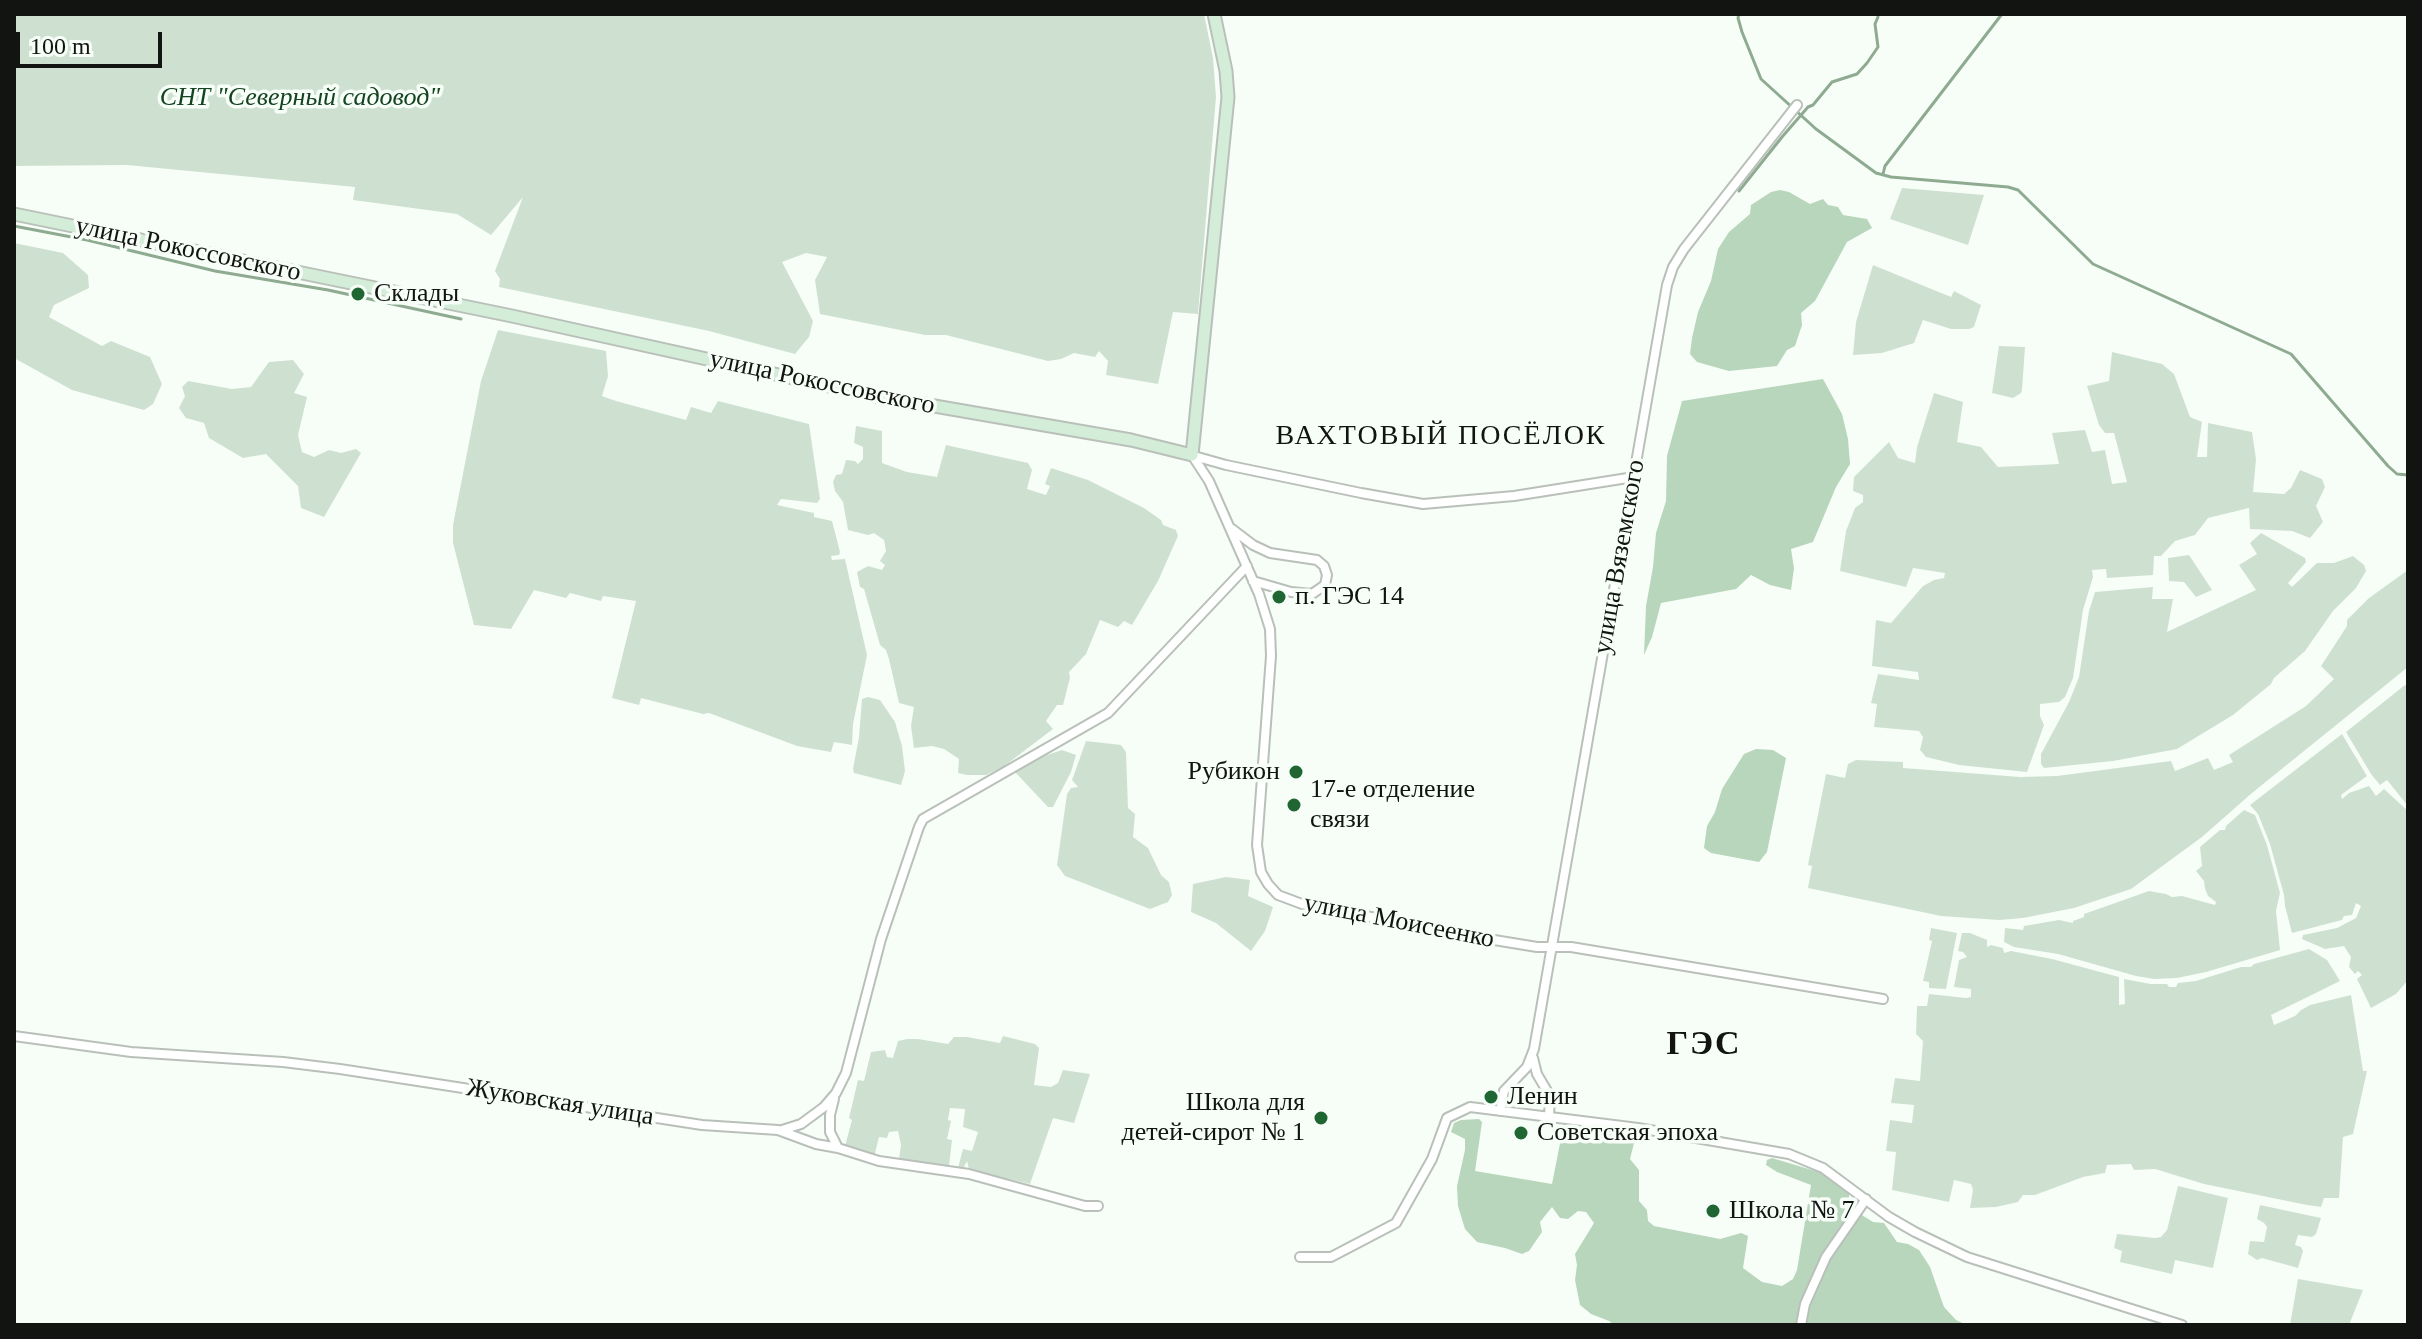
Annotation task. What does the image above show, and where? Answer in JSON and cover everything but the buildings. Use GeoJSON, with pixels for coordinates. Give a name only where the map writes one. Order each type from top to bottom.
{"type":"FeatureCollection","features":[{"type":"Feature","properties":{"kind":"street"},"geometry":{"type":"LineString","coordinates":[[1192,455],[1228,97],[1214,14]]}},
{"type":"Feature","properties":{"kind":"street","name":"улица Вяземского"},"geometry":{"type":"LineString","coordinates":[[1534,1049],[1669,275],[1691,240],[1797,105]]}},
{"type":"Feature","properties":{"kind":"street","name":"улица Рокоссовского"},"geometry":{"type":"LineString","coordinates":[[14,214],[527,319],[865,394],[1131,440],[1226,465],[1423,504],[1514,496],[1634,477]]}},
{"type":"Feature","properties":{"kind":"street","name":"улица Моисеенко"},"geometry":{"type":"LineString","coordinates":[[1192,455],[1209,481],[1268,619],[1272,647],[1257,845],[1259,863],[1268,884],[1284,899],[1496,941],[1571,947],[1883,999]]}},
{"type":"Feature","properties":{"kind":"street"},"geometry":{"type":"LineString","coordinates":[[1230,527],[1253,545],[1270,553],[1317,560],[1324,566],[1327,575],[1325,585],[1312,594],[1291,592],[1253,581]]}},
{"type":"Feature","properties":{"kind":"street"},"geometry":{"type":"LineString","coordinates":[[838,1148],[830,1132],[830,1115],[851,1056],[881,939],[923,819],[1108,713],[1247,566]]}},
{"type":"Feature","properties":{"kind":"street","name":"Жуковская улица"},"geometry":{"type":"LineString","coordinates":[[14,1036],[131,1052],[340,1069],[702,1125],[778,1130],[879,1161],[969,1174],[1085,1206],[1098,1206]]}},
{"type":"Feature","properties":{"kind":"street"},"geometry":{"type":"LineString","coordinates":[[1500,1111],[1504,1091],[1527,1067],[1534,1049]]}},
{"type":"Feature","properties":{"kind":"street"},"geometry":{"type":"LineString","coordinates":[[1534,1049],[1535,1068],[1550,1096],[1549,1117]]}},
{"type":"Feature","properties":{"kind":"street"},"geometry":{"type":"LineString","coordinates":[[1515,1079],[1530,1076],[1542,1082]]}},
{"type":"Feature","properties":{"kind":"street"},"geometry":{"type":"LineString","coordinates":[[778,1130],[810,1119],[836,1093]]}},
{"type":"Feature","properties":{"kind":"street"},"geometry":{"type":"LineString","coordinates":[[1300,1257],[1331,1257],[1396,1223],[1432,1159],[1447,1118],[1470,1107],[1638,1128],[1789,1154],[1823,1168],[1889,1217],[1967,1257],[2182,1325]]}},
{"type":"Feature","properties":{"kind":"street"},"geometry":{"type":"LineString","coordinates":[[1801,1324],[1805,1304],[1826,1257],[1866,1199]]}},
{"type":"Feature","properties":{"kind":"green space","name":"СНТ \"Северный садовод\""},"geometry":{"type":"Polygon","coordinates":[[[14,14],[1204,14],[1213,58],[1216,97],[1198,314],[1173,312],[1158,384],[1106,375],[1108,361],[1099,351],[1095,357],[1074,353],[1048,361],[946,335],[925,335],[820,314],[815,280],[827,257],[806,253],[782,262],[813,321],[809,337],[795,354],[709,331],[499,287],[500,279],[495,271],[523,197],[491,235],[457,214],[353,200],[355,187],[127,165],[14,166],[14,14]]]}},
{"type":"Feature","properties":{"kind":"green space"},"geometry":{"type":"Polygon","coordinates":[[[1902,188],[1984,195],[1968,245],[1890,219],[1902,188]]]}},
{"type":"Feature","properties":{"kind":"green space"},"geometry":{"type":"Polygon","coordinates":[[[1780,190],[1810,204],[1823,199],[1828,205],[1838,207],[1843,215],[1867,219],[1872,228],[1847,242],[1815,301],[1801,313],[1802,325],[1795,346],[1787,350],[1777,366],[1729,371],[1697,362],[1690,354],[1692,338],[1718,249],[1729,232],[1750,214],[1751,205],[1780,190]]]}},
{"type":"Feature","properties":{"kind":"green space"},"geometry":{"type":"Polygon","coordinates":[[[14,243],[63,253],[88,275],[89,288],[54,305],[49,317],[102,346],[111,341],[150,357],[162,384],[153,404],[144,410],[72,390],[14,358],[14,243]]]}},
{"type":"Feature","properties":{"kind":"green space"},"geometry":{"type":"Polygon","coordinates":[[[1873,265],[1951,297],[1954,291],[1981,305],[1974,327],[1951,329],[1923,320],[1914,343],[1882,353],[1853,355],[1856,322],[1873,265]]]}},
{"type":"Feature","properties":{"kind":"green space"},"geometry":{"type":"Polygon","coordinates":[[[498,330],[606,351],[608,376],[602,396],[616,401],[686,420],[691,407],[711,413],[718,401],[809,424],[820,499],[817,503],[781,499],[777,505],[814,513],[814,517],[832,521],[840,552],[831,556],[832,560],[845,559],[867,655],[853,724],[852,745],[834,742],[831,752],[797,746],[709,713],[641,698],[639,705],[612,698],[636,601],[603,596],[601,601],[570,593],[566,598],[534,590],[511,629],[474,625],[453,543],[453,525],[481,381],[498,330]]]}},
{"type":"Feature","properties":{"kind":"green space"},"geometry":{"type":"Polygon","coordinates":[[[1999,346],[2025,347],[2022,390],[2013,398],[1992,393],[1999,346]]]}},
{"type":"Feature","properties":{"kind":"green space"},"geometry":{"type":"Polygon","coordinates":[[[2112,352],[2162,364],[2174,374],[2190,417],[2202,422],[2197,457],[2207,457],[2208,423],[2252,432],[2256,459],[2253,492],[2284,494],[2291,488],[2300,470],[2322,479],[2325,487],[2316,506],[2323,522],[2310,538],[2292,531],[2250,529],[2249,508],[2208,518],[2195,535],[2175,541],[2161,556],[2154,556],[2153,575],[2107,578],[2106,569],[2092,570],[2073,678],[2065,697],[2059,702],[2040,704],[2044,725],[2027,772],[1959,765],[1926,757],[1920,750],[1923,737],[1919,731],[1874,727],[1877,704],[1871,703],[1878,674],[1919,680],[1918,672],[1872,666],[1876,620],[1891,623],[1923,586],[1944,578],[1945,573],[1913,568],[1906,587],[1840,571],[1846,531],[1855,508],[1863,502],[1863,495],[1853,491],[1854,477],[1889,442],[1898,458],[1915,463],[1934,393],[1963,402],[1957,442],[1981,447],[1998,467],[2059,464],[2052,433],[2085,430],[2092,452],[2105,450],[2112,484],[2127,482],[2114,433],[2105,433],[2099,425],[2087,386],[2109,381],[2112,352]]]}},
{"type":"Feature","properties":{"kind":"green space"},"geometry":{"type":"Polygon","coordinates":[[[293,360],[304,374],[294,393],[307,397],[298,435],[302,452],[314,457],[329,450],[341,453],[356,449],[361,453],[324,517],[301,508],[298,486],[266,454],[243,458],[209,438],[204,423],[186,418],[179,408],[185,396],[182,387],[188,381],[232,389],[251,387],[269,362],[293,360]]]}},
{"type":"Feature","properties":{"kind":"green space"},"geometry":{"type":"Polygon","coordinates":[[[1823,379],[1842,414],[1850,464],[1836,487],[1813,542],[1791,549],[1794,568],[1791,590],[1770,585],[1751,575],[1736,589],[1661,603],[1644,655],[1646,606],[1656,533],[1666,501],[1667,456],[1682,401],[1823,379]]]}},
{"type":"Feature","properties":{"kind":"green space"},"geometry":{"type":"Polygon","coordinates":[[[856,426],[882,431],[882,463],[907,472],[937,477],[946,445],[1028,463],[1032,470],[1027,489],[1046,495],[1050,486],[1045,484],[1051,468],[1088,480],[1144,508],[1163,525],[1176,530],[1178,536],[1158,581],[1132,625],[1124,621],[1118,627],[1100,620],[1086,654],[1069,672],[1063,705],[1057,705],[1046,721],[1053,729],[1003,767],[986,775],[958,773],[959,759],[944,749],[932,746],[914,748],[911,726],[914,707],[899,703],[889,659],[880,645],[857,572],[868,566],[882,570],[885,565],[880,561],[886,551],[884,540],[874,533],[868,535],[848,530],[843,502],[833,482],[836,475],[842,474],[846,460],[858,464],[863,459],[863,447],[854,443],[856,426]]]}},
{"type":"Feature","properties":{"kind":"green space"},"geometry":{"type":"Polygon","coordinates":[[[2261,533],[2305,558],[2306,562],[2288,583],[2292,587],[2317,563],[2334,563],[2353,556],[2364,565],[2366,571],[2356,588],[2333,611],[2305,651],[2233,715],[2177,749],[2113,761],[2044,768],[2041,754],[2079,677],[2095,592],[2153,587],[2152,599],[2173,599],[2167,632],[2256,590],[2239,565],[2257,554],[2250,543],[2261,533]]]}},
{"type":"Feature","properties":{"kind":"green space"},"geometry":{"type":"Polygon","coordinates":[[[2189,555],[2212,590],[2196,597],[2184,582],[2169,581],[2168,558],[2189,555]]]}},
{"type":"Feature","properties":{"kind":"green space"},"geometry":{"type":"Polygon","coordinates":[[[2408,570],[2408,667],[2202,837],[2131,889],[2074,908],[1999,920],[1941,916],[1808,888],[1812,866],[1808,865],[1826,774],[1845,778],[1848,764],[1856,760],[1903,762],[1903,768],[2020,777],[2057,776],[2171,761],[2175,771],[2208,758],[2214,770],[2233,762],[2229,755],[2306,706],[2334,679],[2321,666],[2347,626],[2347,620],[2369,598],[2408,570]]]}},
{"type":"Feature","properties":{"kind":"green space"},"geometry":{"type":"Polygon","coordinates":[[[2408,685],[2408,806],[2387,780],[2380,785],[2346,732],[2408,685]]]}},
{"type":"Feature","properties":{"kind":"green space"},"geometry":{"type":"Polygon","coordinates":[[[862,699],[880,700],[895,722],[905,771],[901,785],[854,773],[862,699]]]}},
{"type":"Feature","properties":{"kind":"green space"},"geometry":{"type":"Polygon","coordinates":[[[2342,734],[2367,776],[2341,795],[2342,799],[2369,786],[2376,796],[2384,789],[2408,811],[2408,980],[2396,994],[2371,1008],[2357,979],[2362,975],[2358,971],[2355,974],[2349,967],[2351,957],[2344,946],[2325,949],[2302,939],[2303,935],[2337,928],[2356,918],[2361,906],[2356,903],[2352,915],[2344,916],[2342,920],[2292,933],[2270,844],[2258,814],[2250,805],[2342,734]]]}},
{"type":"Feature","properties":{"kind":"green space"},"geometry":{"type":"Polygon","coordinates":[[[1086,741],[1121,745],[1126,752],[1128,808],[1135,814],[1133,837],[1148,848],[1161,875],[1169,882],[1172,895],[1168,902],[1150,909],[1065,876],[1057,865],[1067,794],[1071,788],[1078,787],[1072,780],[1086,741]]]}},
{"type":"Feature","properties":{"kind":"green space"},"geometry":{"type":"Polygon","coordinates":[[[1756,749],[1773,750],[1786,758],[1767,852],[1759,862],[1711,853],[1704,848],[1707,826],[1722,789],[1744,754],[1756,749]]]}},
{"type":"Feature","properties":{"kind":"green space"},"geometry":{"type":"Polygon","coordinates":[[[1062,750],[1076,755],[1053,807],[1048,807],[1014,771],[1035,759],[1062,750]]]}},
{"type":"Feature","properties":{"kind":"green space"},"geometry":{"type":"Polygon","coordinates":[[[2244,810],[2255,815],[2280,893],[2276,911],[2280,950],[2206,972],[2154,979],[2058,954],[2014,947],[2004,942],[2005,928],[2023,930],[2024,926],[2059,920],[2073,923],[2084,914],[2149,891],[2215,905],[2196,871],[2202,866],[2200,847],[2220,830],[2225,830],[2244,810]]]}},
{"type":"Feature","properties":{"kind":"green space"},"geometry":{"type":"Polygon","coordinates":[[[1226,877],[1250,880],[1248,896],[1273,907],[1265,931],[1251,951],[1216,923],[1191,912],[1193,884],[1226,877]]]}},
{"type":"Feature","properties":{"kind":"green space"},"geometry":{"type":"Polygon","coordinates":[[[1931,928],[1957,933],[1946,989],[1929,988],[1929,982],[1923,981],[1932,941],[1929,940],[1931,928]]]}},
{"type":"Feature","properties":{"kind":"green space"},"geometry":{"type":"Polygon","coordinates":[[[1962,933],[1987,940],[1987,947],[2003,948],[2004,953],[2011,951],[2052,959],[2119,977],[2119,1005],[2125,1004],[2124,979],[2176,987],[2178,983],[2251,967],[2309,949],[2327,960],[2340,981],[2271,1015],[2274,1025],[2310,1005],[2351,995],[2363,1071],[2367,1071],[2353,1134],[2343,1137],[2339,1198],[2324,1198],[2321,1207],[2307,1205],[2204,1184],[2155,1169],[2134,1170],[2131,1164],[2107,1165],[2105,1173],[2083,1177],[2035,1195],[2023,1195],[2018,1202],[1996,1207],[1970,1208],[1971,1184],[1954,1180],[1949,1202],[1892,1190],[1896,1152],[1886,1151],[1890,1120],[1912,1123],[1914,1105],[1891,1103],[1895,1078],[1920,1081],[1923,1041],[1916,1034],[1917,1006],[1927,1006],[1929,994],[1971,997],[1971,989],[1954,987],[1959,960],[1967,957],[1958,951],[1962,933]]]}},
{"type":"Feature","properties":{"kind":"green space"},"geometry":{"type":"Polygon","coordinates":[[[1003,1036],[1035,1044],[1039,1048],[1034,1085],[1051,1087],[1058,1083],[1063,1070],[1090,1074],[1074,1123],[1053,1118],[1030,1184],[969,1169],[967,1161],[963,1169],[958,1168],[963,1149],[972,1151],[978,1132],[963,1127],[965,1109],[950,1108],[947,1139],[952,1140],[949,1166],[899,1159],[901,1145],[898,1131],[889,1132],[887,1138],[879,1137],[874,1157],[845,1146],[858,1080],[864,1081],[871,1052],[885,1050],[887,1057],[893,1058],[898,1041],[907,1039],[948,1044],[954,1037],[967,1037],[1000,1043],[1003,1036]]]}},
{"type":"Feature","properties":{"kind":"green space"},"geometry":{"type":"Polygon","coordinates":[[[1479,1119],[1482,1122],[1475,1171],[1552,1184],[1563,1128],[1571,1125],[1631,1132],[1635,1139],[1630,1159],[1639,1170],[1639,1201],[1647,1210],[1648,1221],[1654,1226],[1720,1239],[1741,1233],[1748,1236],[1743,1268],[1762,1282],[1782,1286],[1793,1279],[1797,1270],[1811,1185],[1777,1172],[1766,1165],[1767,1160],[1772,1158],[1822,1173],[1849,1194],[1849,1207],[1873,1222],[1884,1223],[1897,1242],[1919,1250],[1930,1267],[1944,1307],[1956,1320],[1967,1325],[1614,1325],[1580,1305],[1575,1280],[1575,1254],[1594,1223],[1586,1212],[1578,1211],[1568,1219],[1560,1218],[1552,1207],[1540,1222],[1542,1232],[1529,1251],[1522,1254],[1477,1242],[1465,1229],[1458,1206],[1457,1186],[1465,1139],[1451,1132],[1454,1123],[1479,1119]]]}},
{"type":"Feature","properties":{"kind":"green space"},"geometry":{"type":"Polygon","coordinates":[[[2178,1186],[2228,1198],[2213,1268],[2175,1260],[2172,1274],[2120,1262],[2122,1251],[2114,1248],[2117,1234],[2161,1237],[2167,1230],[2178,1186]]]}},
{"type":"Feature","properties":{"kind":"green space"},"geometry":{"type":"Polygon","coordinates":[[[2260,1205],[2321,1218],[2312,1237],[2298,1235],[2295,1245],[2303,1251],[2298,1268],[2262,1258],[2257,1260],[2248,1254],[2250,1241],[2264,1242],[2267,1227],[2257,1219],[2260,1205]]]}},
{"type":"Feature","properties":{"kind":"green space"},"geometry":{"type":"Polygon","coordinates":[[[2298,1279],[2363,1290],[2349,1325],[2290,1325],[2298,1279]]]}},
{"type":"Feature","properties":{"kind":"waterway"},"geometry":{"type":"LineString","coordinates":[[1739,14],[1742,32],[1761,79],[1816,129],[1876,173],[2018,190],[2093,264],[2291,354],[2388,466],[2397,474],[2408,475]]}},
{"type":"Feature","properties":{"kind":"waterway"},"geometry":{"type":"LineString","coordinates":[[1883,174],[1885,166],[2002,14]]}},
{"type":"Feature","properties":{"kind":"waterway"},"geometry":{"type":"LineString","coordinates":[[1739,191],[1832,82],[1857,74],[1867,63],[1878,47],[1875,24],[1878,17]]}},
{"type":"Feature","properties":{"kind":"waterway"},"geometry":{"type":"LineString","coordinates":[[14,226],[215,271],[328,290],[461,319]]}},
{"type":"Feature","properties":{"kind":"place","name":"Склады"},"geometry":{"type":"Point","coordinates":[358,294]}},
{"type":"Feature","properties":{"kind":"place","name":"п. ГЭС 14"},"geometry":{"type":"Point","coordinates":[1279,597]}},
{"type":"Feature","properties":{"kind":"place","name":"Рубикон"},"geometry":{"type":"Point","coordinates":[1296,772]}},
{"type":"Feature","properties":{"kind":"place","name":"17-е отделение связи"},"geometry":{"type":"Point","coordinates":[1294,805]}},
{"type":"Feature","properties":{"kind":"place","name":"Ленин"},"geometry":{"type":"Point","coordinates":[1491,1097]}},
{"type":"Feature","properties":{"kind":"place","name":"Школа для детей-сирот № 1"},"geometry":{"type":"Point","coordinates":[1321,1118]}},
{"type":"Feature","properties":{"kind":"place","name":"Советская эпоха"},"geometry":{"type":"Point","coordinates":[1521,1133]}},
{"type":"Feature","properties":{"kind":"place","name":"Школа № 7"},"geometry":{"type":"Point","coordinates":[1713,1211]}},
{"type":"Feature","properties":{"kind":"district","name":"ВАХТОВЫЙ ПОСЁЛОК"},"geometry":{"type":"Point","coordinates":[1441,437]}},
{"type":"Feature","properties":{"kind":"district","name":"ГЭС"},"geometry":{"type":"Point","coordinates":[1704,1045]}}]}
